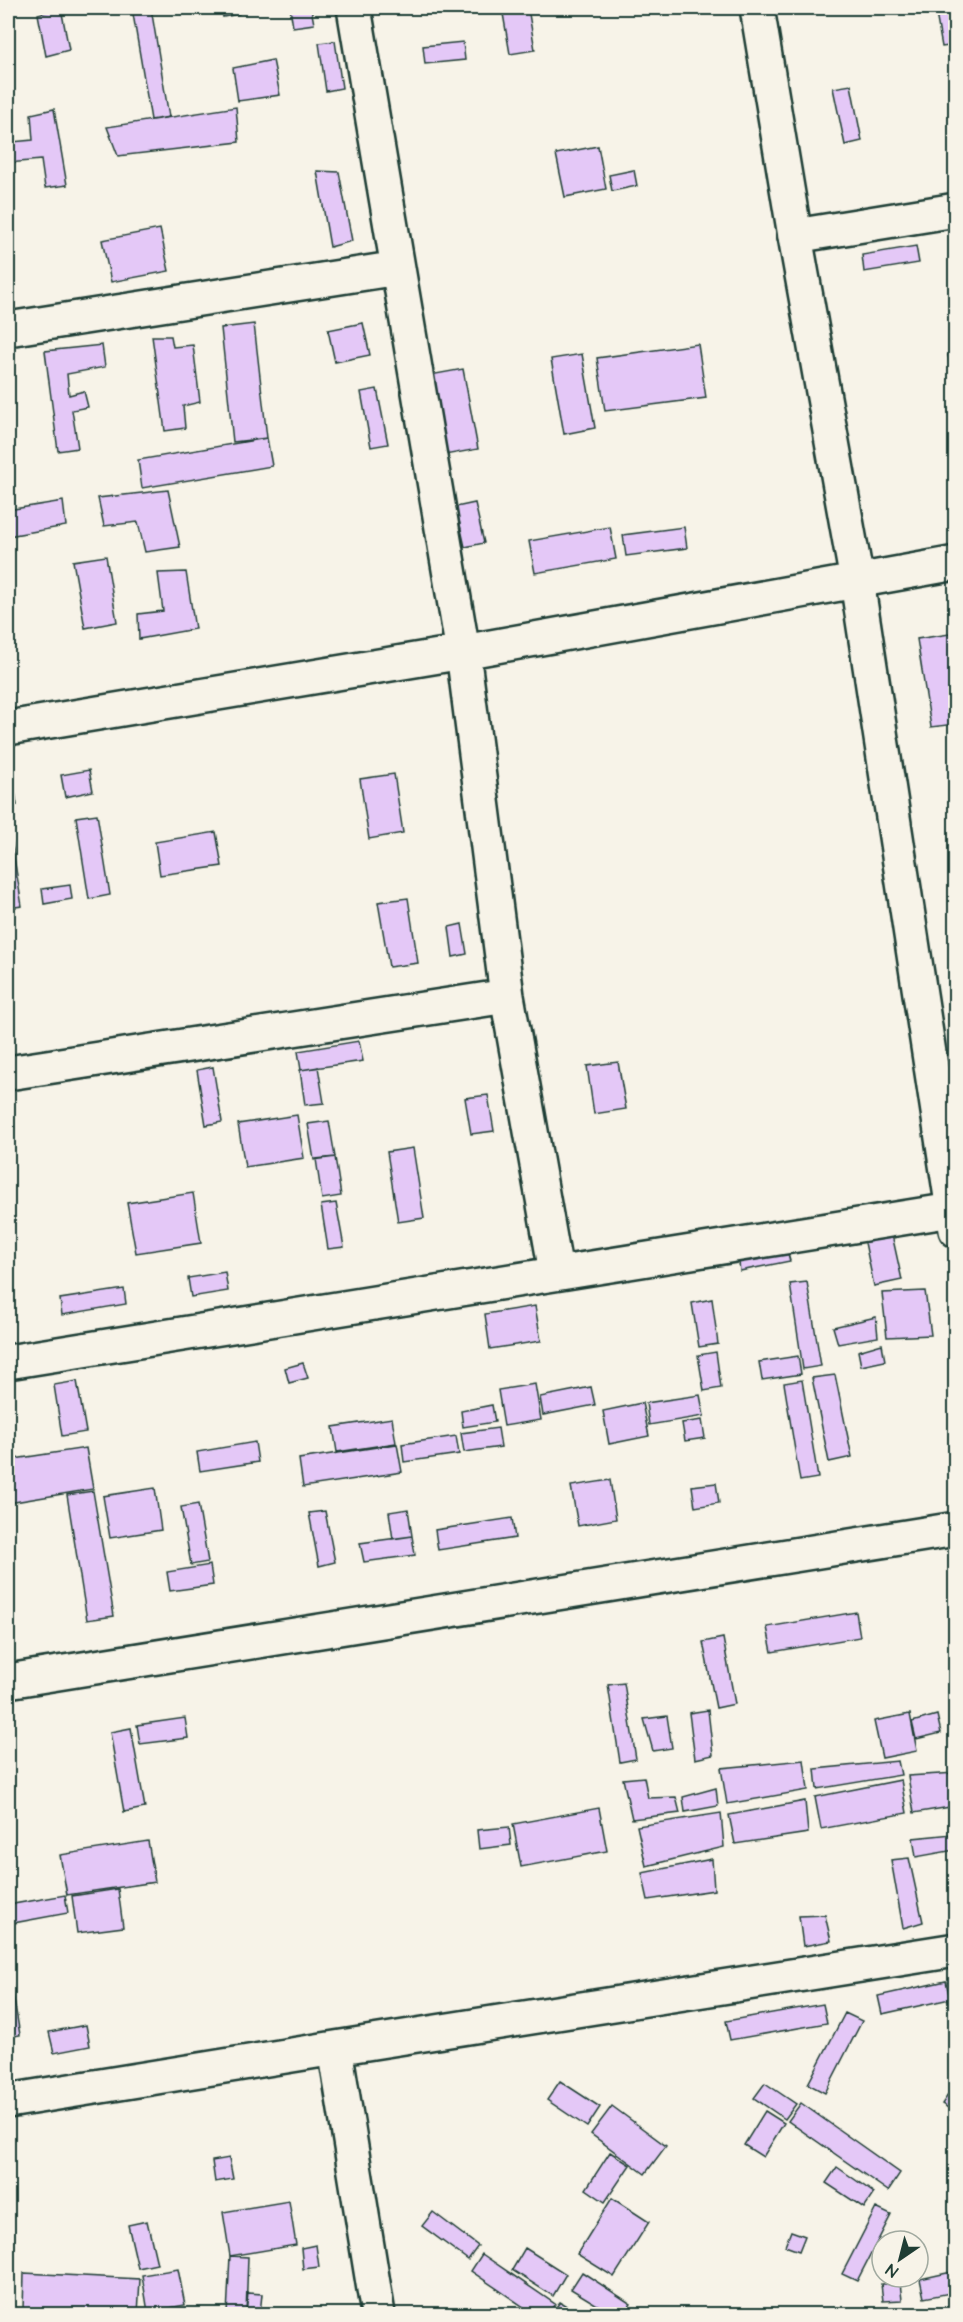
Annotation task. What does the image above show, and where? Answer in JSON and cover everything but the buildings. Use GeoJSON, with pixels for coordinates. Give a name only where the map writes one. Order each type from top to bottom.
{"type":"FeatureCollection","features":[{"type":"Feature","properties":{"kind":"street"},"geometry":{"type":"LineString","coordinates":[[354,8],[463,652],[507,996],[556,1272]]}},
{"type":"Feature","properties":{"kind":"street"},"geometry":{"type":"LineString","coordinates":[[8,1362],[350,1308],[556,1272],[954,1220],[857,581],[757,8]]}},
{"type":"Feature","properties":{"kind":"street"},"geometry":{"type":"LineString","coordinates":[[795,236],[956,210]]}},
{"type":"Feature","properties":{"kind":"street"},"geometry":{"type":"LineString","coordinates":[[8,329],[398,268]]}},
{"type":"Feature","properties":{"kind":"street"},"geometry":{"type":"LineString","coordinates":[[8,728],[463,652],[956,563]]}},
{"type":"Feature","properties":{"kind":"street"},"geometry":{"type":"LineString","coordinates":[[8,1073],[507,996]]}},
{"type":"Feature","properties":{"kind":"street"},"geometry":{"type":"LineString","coordinates":[[8,1681],[956,1529]]}},
{"type":"Feature","properties":{"kind":"street"},"geometry":{"type":"LineString","coordinates":[[8,2101],[956,1950]]}},
{"type":"Feature","properties":{"kind":"street"},"geometry":{"type":"LineString","coordinates":[[334,2048],[378,2314]]}}]}
